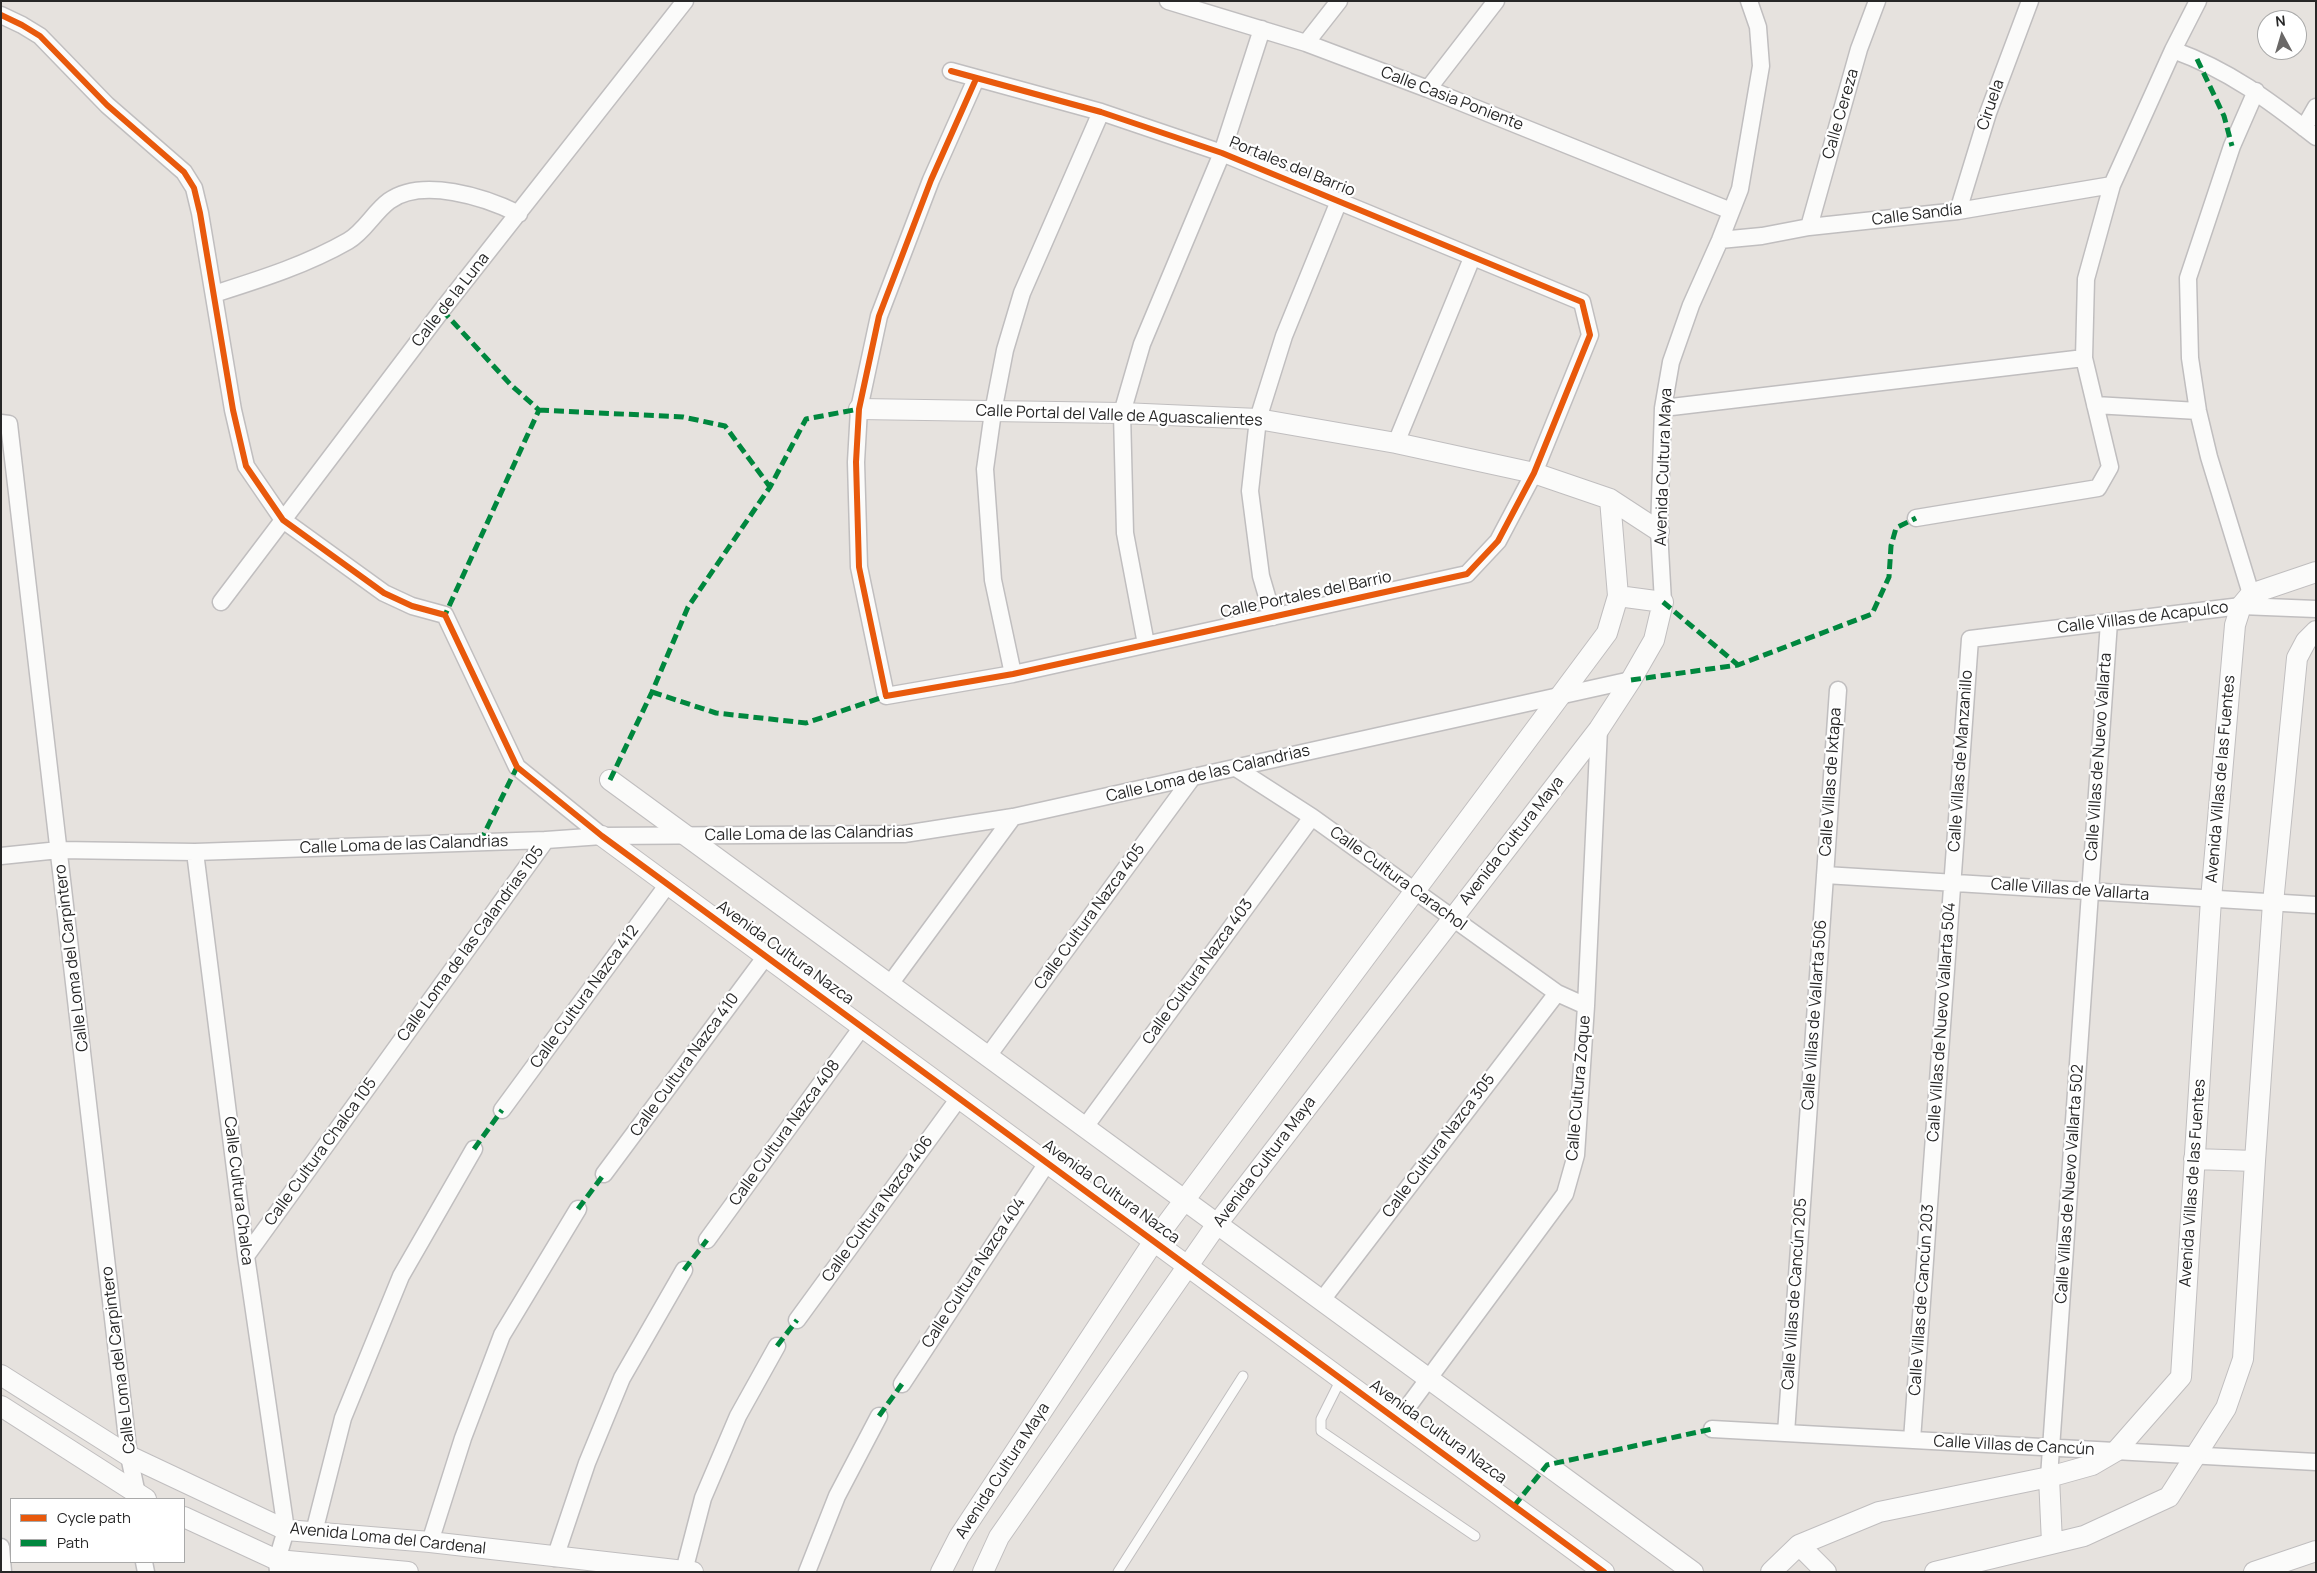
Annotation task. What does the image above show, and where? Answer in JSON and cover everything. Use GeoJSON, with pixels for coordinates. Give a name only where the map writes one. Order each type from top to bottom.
{"type":"FeatureCollection","features":[{"type":"Feature","properties":{"kind":"street","name":"Calle de la Luna"},"geometry":{"type":"LineString","coordinates":[[221,602],[442,310],[685,1]]}},
{"type":"Feature","properties":{"kind":"street","name":"Calle Casia Poniente"},"geometry":{"type":"LineString","coordinates":[[1168,1],[1186,3],[1306,43],[1428,89],[1731,211]]}},
{"type":"Feature","properties":{"kind":"street"},"geometry":{"type":"LineString","coordinates":[[1306,43],[1339,1]]}},
{"type":"Feature","properties":{"kind":"street"},"geometry":{"type":"LineString","coordinates":[[1428,89],[1496,1]]}},
{"type":"Feature","properties":{"kind":"street","name":"Avenida Cultura Maya"},"geometry":{"type":"LineString","coordinates":[[983,1572],[999,1537],[1187,1265],[1599,729],[1654,640],[1663,602],[1659,531],[1663,408],[1671,362],[1691,306],[1740,189],[1761,66],[1758,27],[1749,1]]}},
{"type":"Feature","properties":{"kind":"street","name":"Calle Cereza"},"geometry":{"type":"LineString","coordinates":[[1809,227],[1859,49],[1877,1]]}},
{"type":"Feature","properties":{"kind":"street","name":"Ciruela"},"geometry":{"type":"LineString","coordinates":[[1958,211],[1988,113],[2030,1]]}},
{"type":"Feature","properties":{"kind":"street"},"geometry":{"type":"LineString","coordinates":[[1916,518],[2098,488],[2110,467],[2084,358],[2086,279],[2112,185],[2173,50],[2198,1]]}},
{"type":"Feature","properties":{"kind":"street"},"geometry":{"type":"LineString","coordinates":[[1,16],[22,25],[40,36],[107,105],[184,172],[194,188],[200,213],[233,410],[246,466],[283,520],[384,593],[412,606],[445,615],[517,766],[602,836]]}},
{"type":"Feature","properties":{"kind":"street"},"geometry":{"type":"LineString","coordinates":[[1146,644],[1125,533],[1122,413],[1142,344],[1222,152],[1262,29]]}},
{"type":"Feature","properties":{"kind":"street"},"geometry":{"type":"LineString","coordinates":[[2173,50],[2197,59],[2256,91],[2310,132],[2316,107]]}},
{"type":"Feature","properties":{"kind":"street","name":"Portales del Barrio"},"geometry":{"type":"LineString","coordinates":[[951,71],[1101,112],[1222,152],[1472,258],[1582,302],[1590,335]]}},
{"type":"Feature","properties":{"kind":"street"},"geometry":{"type":"LineString","coordinates":[[859,410],[879,316],[931,180],[976,79]]}},
{"type":"Feature","properties":{"kind":"street"},"geometry":{"type":"LineString","coordinates":[[2256,91],[2232,146],[2188,278],[2190,358],[2198,411],[2246,600],[2316,572]]}},
{"type":"Feature","properties":{"kind":"street"},"geometry":{"type":"LineString","coordinates":[[1013,674],[993,580],[986,469],[993,412],[1005,350],[1022,293],[1101,112]]}},
{"type":"Feature","properties":{"kind":"street","name":"Calle Sandía"},"geometry":{"type":"LineString","coordinates":[[1720,240],[1762,236],[1809,227],[1958,211],[2112,185]]}},
{"type":"Feature","properties":{"kind":"street"},"geometry":{"type":"LineString","coordinates":[[214,294],[288,271],[350,240],[389,201],[415,190],[452,192],[502,205],[519,214]]}},
{"type":"Feature","properties":{"kind":"street"},"geometry":{"type":"LineString","coordinates":[[1273,618],[1261,576],[1250,491],[1258,418],[1284,336],[1339,201]]}},
{"type":"Feature","properties":{"kind":"street"},"geometry":{"type":"LineString","coordinates":[[1396,443],[1472,258]]}},
{"type":"Feature","properties":{"kind":"street","name":"Calle Portales del Barrio"},"geometry":{"type":"LineString","coordinates":[[859,410],[856,462],[859,567],[886,696],[1013,674],[1467,574],[1498,541],[1534,472],[1590,335]]}},
{"type":"Feature","properties":{"kind":"street"},"geometry":{"type":"LineString","coordinates":[[1663,408],[2084,358]]}},
{"type":"Feature","properties":{"kind":"street"},"geometry":{"type":"LineString","coordinates":[[2095,405],[2198,411]]}},
{"type":"Feature","properties":{"kind":"street","name":"Calle Portal del Valle de Aguascalientes"},"geometry":{"type":"LineString","coordinates":[[859,410],[1122,413],[1258,418],[1396,443],[1534,472],[1610,499],[1659,531]]}},
{"type":"Feature","properties":{"kind":"street","name":"Calle Loma del Carpintero"},"geometry":{"type":"LineString","coordinates":[[1,423],[9,424],[130,1456],[140,1498]]}},
{"type":"Feature","properties":{"kind":"street","name":"Avenida Cultura Maya"},"geometry":{"type":"LineString","coordinates":[[941,1572],[959,1537],[1154,1241],[1558,696],[1607,633],[1618,596],[1610,499]]}},
{"type":"Feature","properties":{"kind":"street"},"geometry":{"type":"LineString","coordinates":[[1618,596],[1663,602]]}},
{"type":"Feature","properties":{"kind":"street","name":"Calle Villas de Acapulco"},"geometry":{"type":"LineString","coordinates":[[1970,639],[2109,622],[2246,600],[2316,609]]}},
{"type":"Feature","properties":{"kind":"street","name":"Avenida Villas de las Fuentes"},"geometry":{"type":"LineString","coordinates":[[1772,1572],[1799,1545],[1879,1512],[2049,1477],[2092,1465],[2116,1451],[2180,1377],[2211,899],[2235,625],[2246,600]]}},
{"type":"Feature","properties":{"kind":"street","name":"Calle Villas de Nuevo Vallarta"},"geometry":{"type":"LineString","coordinates":[[2089,891],[2109,622]]}},
{"type":"Feature","properties":{"kind":"street"},"geometry":{"type":"LineString","coordinates":[[1935,1572],[2084,1536],[2169,1497],[2198,1456],[2226,1408],[2243,1359],[2273,903],[2297,658],[2306,641],[2316,631]]}},
{"type":"Feature","properties":{"kind":"street","name":"Calle Villas de Manzanillo"},"geometry":{"type":"LineString","coordinates":[[1952,883],[1970,639]]}},
{"type":"Feature","properties":{"kind":"street","name":"Calle Loma de las Calandrias"},"geometry":{"type":"LineString","coordinates":[[1,856],[59,850],[195,852],[546,840],[602,836],[904,834],[1013,818],[1631,680]]}},
{"type":"Feature","properties":{"kind":"street","name":"Calle Villas de Ixtapa"},"geometry":{"type":"LineString","coordinates":[[1825,875],[1838,690]]}},
{"type":"Feature","properties":{"kind":"street","name":"Calle Cultura Zoque"},"geometry":{"type":"LineString","coordinates":[[1398,1420],[1565,1194],[1576,1155],[1586,1006],[1599,729]]}},
{"type":"Feature","properties":{"kind":"street","name":"Calle Cultura Carachol"},"geometry":{"type":"LineString","coordinates":[[1236,768],[1312,817],[1557,992],[1586,1006]]}},
{"type":"Feature","properties":{"kind":"street","name":"Calle Cultura Nazca 405"},"geometry":{"type":"LineString","coordinates":[[988,1056],[1192,778]]}},
{"type":"Feature","properties":{"kind":"street"},"geometry":{"type":"LineString","coordinates":[[610,780],[1692,1572]]}},
{"type":"Feature","properties":{"kind":"street","name":"Calle Cultura Nazca 403"},"geometry":{"type":"LineString","coordinates":[[1084,1127],[1312,817]]}},
{"type":"Feature","properties":{"kind":"street"},"geometry":{"type":"LineString","coordinates":[[890,984],[1013,818]]}},
{"type":"Feature","properties":{"kind":"street","name":"Avenida Cultura Nazca"},"geometry":{"type":"LineString","coordinates":[[602,836],[1604,1572]]}},
{"type":"Feature","properties":{"kind":"street","name":"Calle Loma de las Calandrias 105"},"geometry":{"type":"LineString","coordinates":[[396,1048],[546,840]]}},
{"type":"Feature","properties":{"kind":"street","name":"Calle Cultura Chalca"},"geometry":{"type":"LineString","coordinates":[[195,852],[246,1256],[286,1530]]}},
{"type":"Feature","properties":{"kind":"street","name":"Calle Villas de Vallarta"},"geometry":{"type":"LineString","coordinates":[[1825,875],[2316,905]]}},
{"type":"Feature","properties":{"kind":"street","name":"Calle Villas de Vallarta 506"},"geometry":{"type":"LineString","coordinates":[[1805,1154],[1825,875]]}},
{"type":"Feature","properties":{"kind":"street","name":"Calle Villas de Nuevo Vallarta 504"},"geometry":{"type":"LineString","coordinates":[[1932,1160],[1952,883]]}},
{"type":"Feature","properties":{"kind":"street","name":"Calle Cultura Nazca 412"},"geometry":{"type":"LineString","coordinates":[[502,1110],[668,884]]}},
{"type":"Feature","properties":{"kind":"street","name":"Calle Villas de Nuevo Vallarta 502"},"geometry":{"type":"LineString","coordinates":[[2049,1477],[2089,891]]}},
{"type":"Feature","properties":{"kind":"street","name":"Calle Cultura Nazca 410"},"geometry":{"type":"LineString","coordinates":[[604,1174],[766,956]]}},
{"type":"Feature","properties":{"kind":"street","name":"Calle Cultura Nazca 305"},"geometry":{"type":"LineString","coordinates":[[1322,1300],[1557,992]]}},
{"type":"Feature","properties":{"kind":"street","name":"Calle Cultura Nazca 408"},"geometry":{"type":"LineString","coordinates":[[707,1240],[862,1027]]}},
{"type":"Feature","properties":{"kind":"street","name":"Calle Cultura Chalca 105"},"geometry":{"type":"LineString","coordinates":[[246,1256],[396,1048]]}},
{"type":"Feature","properties":{"kind":"street","name":"Calle Cultura Nazca 406"},"geometry":{"type":"LineString","coordinates":[[797,1320],[959,1098]]}},
{"type":"Feature","properties":{"kind":"street"},"geometry":{"type":"LineString","coordinates":[[314,1532],[343,1418],[400,1276],[474,1149]]}},
{"type":"Feature","properties":{"kind":"street","name":"Calle Villas de Cancún 205"},"geometry":{"type":"LineString","coordinates":[[1786,1433],[1805,1154]]}},
{"type":"Feature","properties":{"kind":"street"},"geometry":{"type":"LineString","coordinates":[[2194,1159],[2255,1161]]}},
{"type":"Feature","properties":{"kind":"street","name":"Calle Villas de Cancún 203"},"geometry":{"type":"LineString","coordinates":[[1912,1440],[1932,1160]]}},
{"type":"Feature","properties":{"kind":"street","name":"Calle Cultura Nazca 404"},"geometry":{"type":"LineString","coordinates":[[902,1384],[1047,1162]]}},
{"type":"Feature","properties":{"kind":"street"},"geometry":{"type":"LineString","coordinates":[[430,1542],[463,1438],[502,1335],[578,1209]]}},
{"type":"Feature","properties":{"kind":"street"},"geometry":{"type":"LineString","coordinates":[[555,1558],[587,1463],[622,1378],[684,1270]]}},
{"type":"Feature","properties":{"kind":"street"},"geometry":{"type":"LineString","coordinates":[[688,1571],[703,1498],[738,1416],[777,1346]]}},
{"type":"Feature","properties":{"kind":"street","name":"Avenida Loma del Cardenal"},"geometry":{"type":"LineString","coordinates":[[1,1375],[130,1456],[286,1530],[430,1542],[555,1558],[688,1571]]}},
{"type":"Feature","properties":{"kind":"street"},"geometry":{"type":"LineString","coordinates":[[1,1406],[140,1498]]}},
{"type":"Feature","properties":{"kind":"street"},"geometry":{"type":"LineString","coordinates":[[807,1572],[837,1496],[879,1416]]}},
{"type":"Feature","properties":{"kind":"street","name":"Calle Villas de Cancún"},"geometry":{"type":"LineString","coordinates":[[1712,1429],[2316,1462]]}},
{"type":"Feature","properties":{"kind":"street"},"geometry":{"type":"LineString","coordinates":[[2049,1477],[2052,1543]]}},
{"type":"Feature","properties":{"kind":"street","name":"Avenida Loma del Cardenal"},"geometry":{"type":"LineString","coordinates":[[185,1518],[278,1566],[401,1571]]}},
{"type":"Feature","properties":{"kind":"street"},"geometry":{"type":"LineString","coordinates":[[278,1566],[286,1530]]}},
{"type":"Feature","properties":{"kind":"street"},"geometry":{"type":"LineString","coordinates":[[1799,1545],[1826,1572]]}},
{"type":"Feature","properties":{"kind":"street"},"geometry":{"type":"LineString","coordinates":[[1,1547],[3,1572]]}},
{"type":"Feature","properties":{"kind":"street"},"geometry":{"type":"LineString","coordinates":[[2254,1572],[2316,1551]]}},
{"type":"Feature","properties":{"kind":"lane"},"geometry":{"type":"LineString","coordinates":[[1118,1572],[1244,1376]]}},
{"type":"Feature","properties":{"kind":"lane"},"geometry":{"type":"LineString","coordinates":[[1342,1379],[1321,1419],[1321,1431],[1475,1536]]}},
{"type":"Feature","properties":{"kind":"marked path"},"geometry":{"type":"LineString","coordinates":[[2197,59],[2224,116],[2232,146]]}},
{"type":"Feature","properties":{"kind":"marked path"},"geometry":{"type":"LineString","coordinates":[[442,310],[511,385],[539,410],[445,615]]}},
{"type":"Feature","properties":{"kind":"marked path"},"geometry":{"type":"LineString","coordinates":[[610,780],[652,692],[688,607],[770,487],[806,419],[859,409]]}},
{"type":"Feature","properties":{"kind":"marked path"},"geometry":{"type":"LineString","coordinates":[[539,410],[683,417],[725,426],[770,487]]}},
{"type":"Feature","properties":{"kind":"marked path"},"geometry":{"type":"LineString","coordinates":[[1631,680],[1738,665],[1872,614],[1889,577],[1891,546],[1896,528],[1916,518]]}},
{"type":"Feature","properties":{"kind":"marked path"},"geometry":{"type":"LineString","coordinates":[[1663,602],[1738,665]]}},
{"type":"Feature","properties":{"kind":"marked path"},"geometry":{"type":"LineString","coordinates":[[652,692],[716,713],[806,723],[886,696]]}},
{"type":"Feature","properties":{"kind":"marked path"},"geometry":{"type":"LineString","coordinates":[[480,842],[517,767]]}},
{"type":"Feature","properties":{"kind":"marked path"},"geometry":{"type":"LineString","coordinates":[[474,1149],[502,1110]]}},
{"type":"Feature","properties":{"kind":"marked path"},"geometry":{"type":"LineString","coordinates":[[578,1209],[604,1174]]}},
{"type":"Feature","properties":{"kind":"marked path"},"geometry":{"type":"LineString","coordinates":[[684,1270],[707,1240]]}},
{"type":"Feature","properties":{"kind":"marked path"},"geometry":{"type":"LineString","coordinates":[[777,1346],[797,1320]]}},
{"type":"Feature","properties":{"kind":"marked path"},"geometry":{"type":"LineString","coordinates":[[879,1416],[902,1384]]}},
{"type":"Feature","properties":{"kind":"marked path"},"geometry":{"type":"LineString","coordinates":[[1514,1506],[1547,1465],[1712,1429]]}},
{"type":"Feature","properties":{"kind":"cycle path"},"geometry":{"type":"LineString","coordinates":[[1,15],[40,36],[107,105],[184,172],[194,188],[200,213],[233,410],[246,466],[283,520],[384,593],[412,606],[445,615],[517,767],[602,836],[1604,1572]]}},
{"type":"Feature","properties":{"kind":"cycle path"},"geometry":{"type":"LineString","coordinates":[[951,71],[1101,112],[1222,153],[1582,302],[1590,335],[1534,473],[1498,541],[1467,574],[1013,674],[886,696],[859,567],[856,462],[859,409],[879,316],[931,180],[976,79]]}}]}
